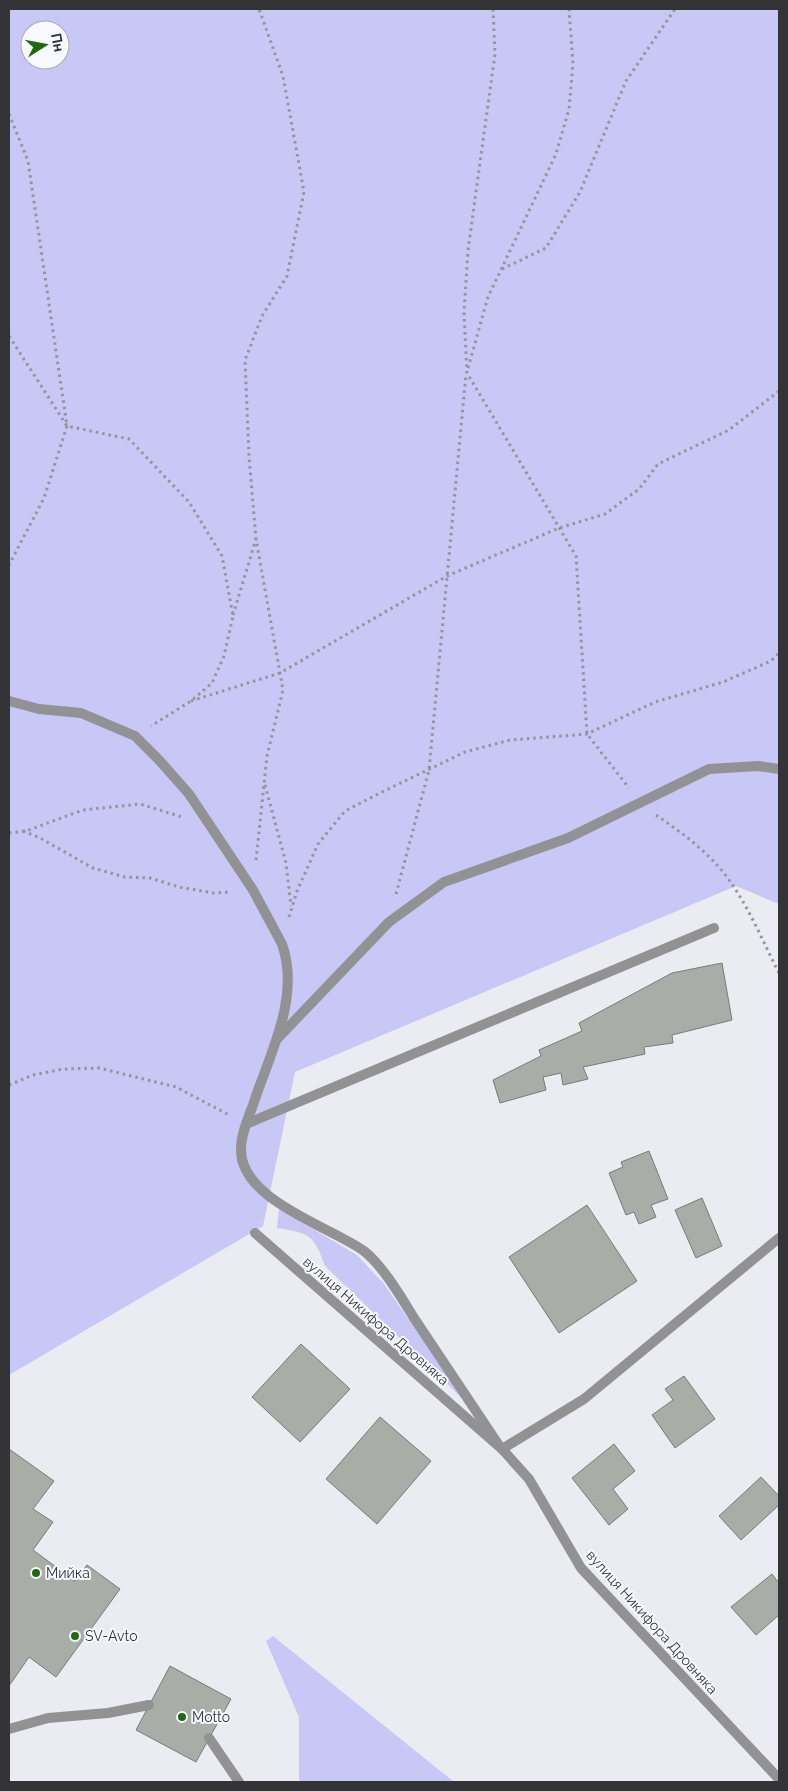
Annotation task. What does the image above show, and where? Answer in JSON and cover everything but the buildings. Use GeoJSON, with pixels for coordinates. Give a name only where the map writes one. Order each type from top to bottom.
{"type":"FeatureCollection","features":[{"type":"Feature","properties":{"kind":"street"},"geometry":{"type":"LineString","coordinates":[[9,701],[39,709],[81,713],[135,736],[189,794],[253,890],[282,944],[285,953],[288,988],[275,1042],[246,1124],[241,1149],[246,1170],[255,1185],[271,1198],[365,1252],[391,1283],[502,1449],[584,1399],[779,1238]]}},
{"type":"Feature","properties":{"kind":"street"},"geometry":{"type":"LineString","coordinates":[[275,1042],[389,922],[444,882],[568,838],[709,769],[758,766],[779,769]]}},
{"type":"Feature","properties":{"kind":"street"},"geometry":{"type":"LineString","coordinates":[[246,1124],[714,928]]}},
{"type":"Feature","properties":{"kind":"street","name":"вулиця Никифора Дровняка"},"geometry":{"type":"LineString","coordinates":[[255,1233],[502,1449],[529,1479],[581,1568],[779,1779]]}},
{"type":"Feature","properties":{"kind":"street"},"geometry":{"type":"LineString","coordinates":[[9,1729],[48,1718],[108,1714],[150,1705]]}},
{"type":"Feature","properties":{"kind":"street"},"geometry":{"type":"LineString","coordinates":[[209,1738],[239,1782]]}},
{"type":"Feature","properties":{"kind":"path"},"geometry":{"type":"LineString","coordinates":[[23,831],[40,838],[93,868],[125,877],[150,878],[214,893],[253,890],[267,756],[283,690],[256,539],[249,456],[245,360],[262,316],[287,276],[304,192],[283,76],[259,9]]}},
{"type":"Feature","properties":{"kind":"path"},"geometry":{"type":"LineString","coordinates":[[389,922],[429,770],[466,372],[464,313],[468,250],[495,54],[493,9]]}},
{"type":"Feature","properties":{"kind":"path"},"geometry":{"type":"LineString","coordinates":[[569,9],[573,64],[569,109],[556,154],[488,297],[466,372],[576,556],[586,734],[640,803],[691,839],[724,872],[741,899],[779,973]]}},
{"type":"Feature","properties":{"kind":"path"},"geometry":{"type":"LineString","coordinates":[[501,270],[546,248],[580,192],[626,81],[675,9]]}},
{"type":"Feature","properties":{"kind":"path"},"geometry":{"type":"LineString","coordinates":[[9,114],[28,160],[68,426],[44,498],[9,565]]}},
{"type":"Feature","properties":{"kind":"path"},"geometry":{"type":"LineString","coordinates":[[9,336],[68,426],[129,439],[189,502],[222,556],[233,616]]}},
{"type":"Feature","properties":{"kind":"path"},"geometry":{"type":"LineString","coordinates":[[190,701],[280,673],[447,576],[559,528],[605,514],[639,488],[658,464],[729,430],[779,391]]}},
{"type":"Feature","properties":{"kind":"path"},"geometry":{"type":"LineString","coordinates":[[135,736],[190,701],[212,683],[224,656],[233,616],[256,539]]}},
{"type":"Feature","properties":{"kind":"path"},"geometry":{"type":"LineString","coordinates":[[771,660],[779,654]]}},
{"type":"Feature","properties":{"kind":"path"},"geometry":{"type":"LineString","coordinates":[[282,944],[297,891],[318,844],[345,812],[465,752],[510,740],[586,734],[655,702],[723,682],[779,658]]}},
{"type":"Feature","properties":{"kind":"path"},"geometry":{"type":"LineString","coordinates":[[264,782],[286,862],[292,909]]}},
{"type":"Feature","properties":{"kind":"path"},"geometry":{"type":"LineString","coordinates":[[9,833],[23,831],[83,810],[140,804],[183,818]]}},
{"type":"Feature","properties":{"kind":"path"},"geometry":{"type":"LineString","coordinates":[[9,1086],[33,1075],[64,1069],[99,1068],[176,1087],[246,1124]]}},
{"type":"Feature","properties":{"kind":"shaded area"},"geometry":{"type":"Polygon","coordinates":[[[9,9],[779,9],[779,904],[736,886],[295,1072],[263,1226],[9,1375],[9,9]]]}},
{"type":"Feature","properties":{"kind":"shaded area"},"geometry":{"type":"Polygon","coordinates":[[[279,1209],[357,1255],[384,1284],[466,1402],[325,1266],[318,1248],[309,1237],[297,1232],[277,1228],[279,1209]]]}},
{"type":"Feature","properties":{"kind":"shaded area"},"geometry":{"type":"Polygon","coordinates":[[[273,1636],[454,1782],[299,1782],[299,1717],[266,1641],[273,1636]]]}},
{"type":"Feature","properties":{"kind":"place","name":"Мийка"},"geometry":{"type":"Point","coordinates":[36,1573]}},
{"type":"Feature","properties":{"kind":"place","name":"SV-Avto"},"geometry":{"type":"Point","coordinates":[75,1636]}},
{"type":"Feature","properties":{"kind":"place","name":"Motto"},"geometry":{"type":"Point","coordinates":[182,1717]}}]}
